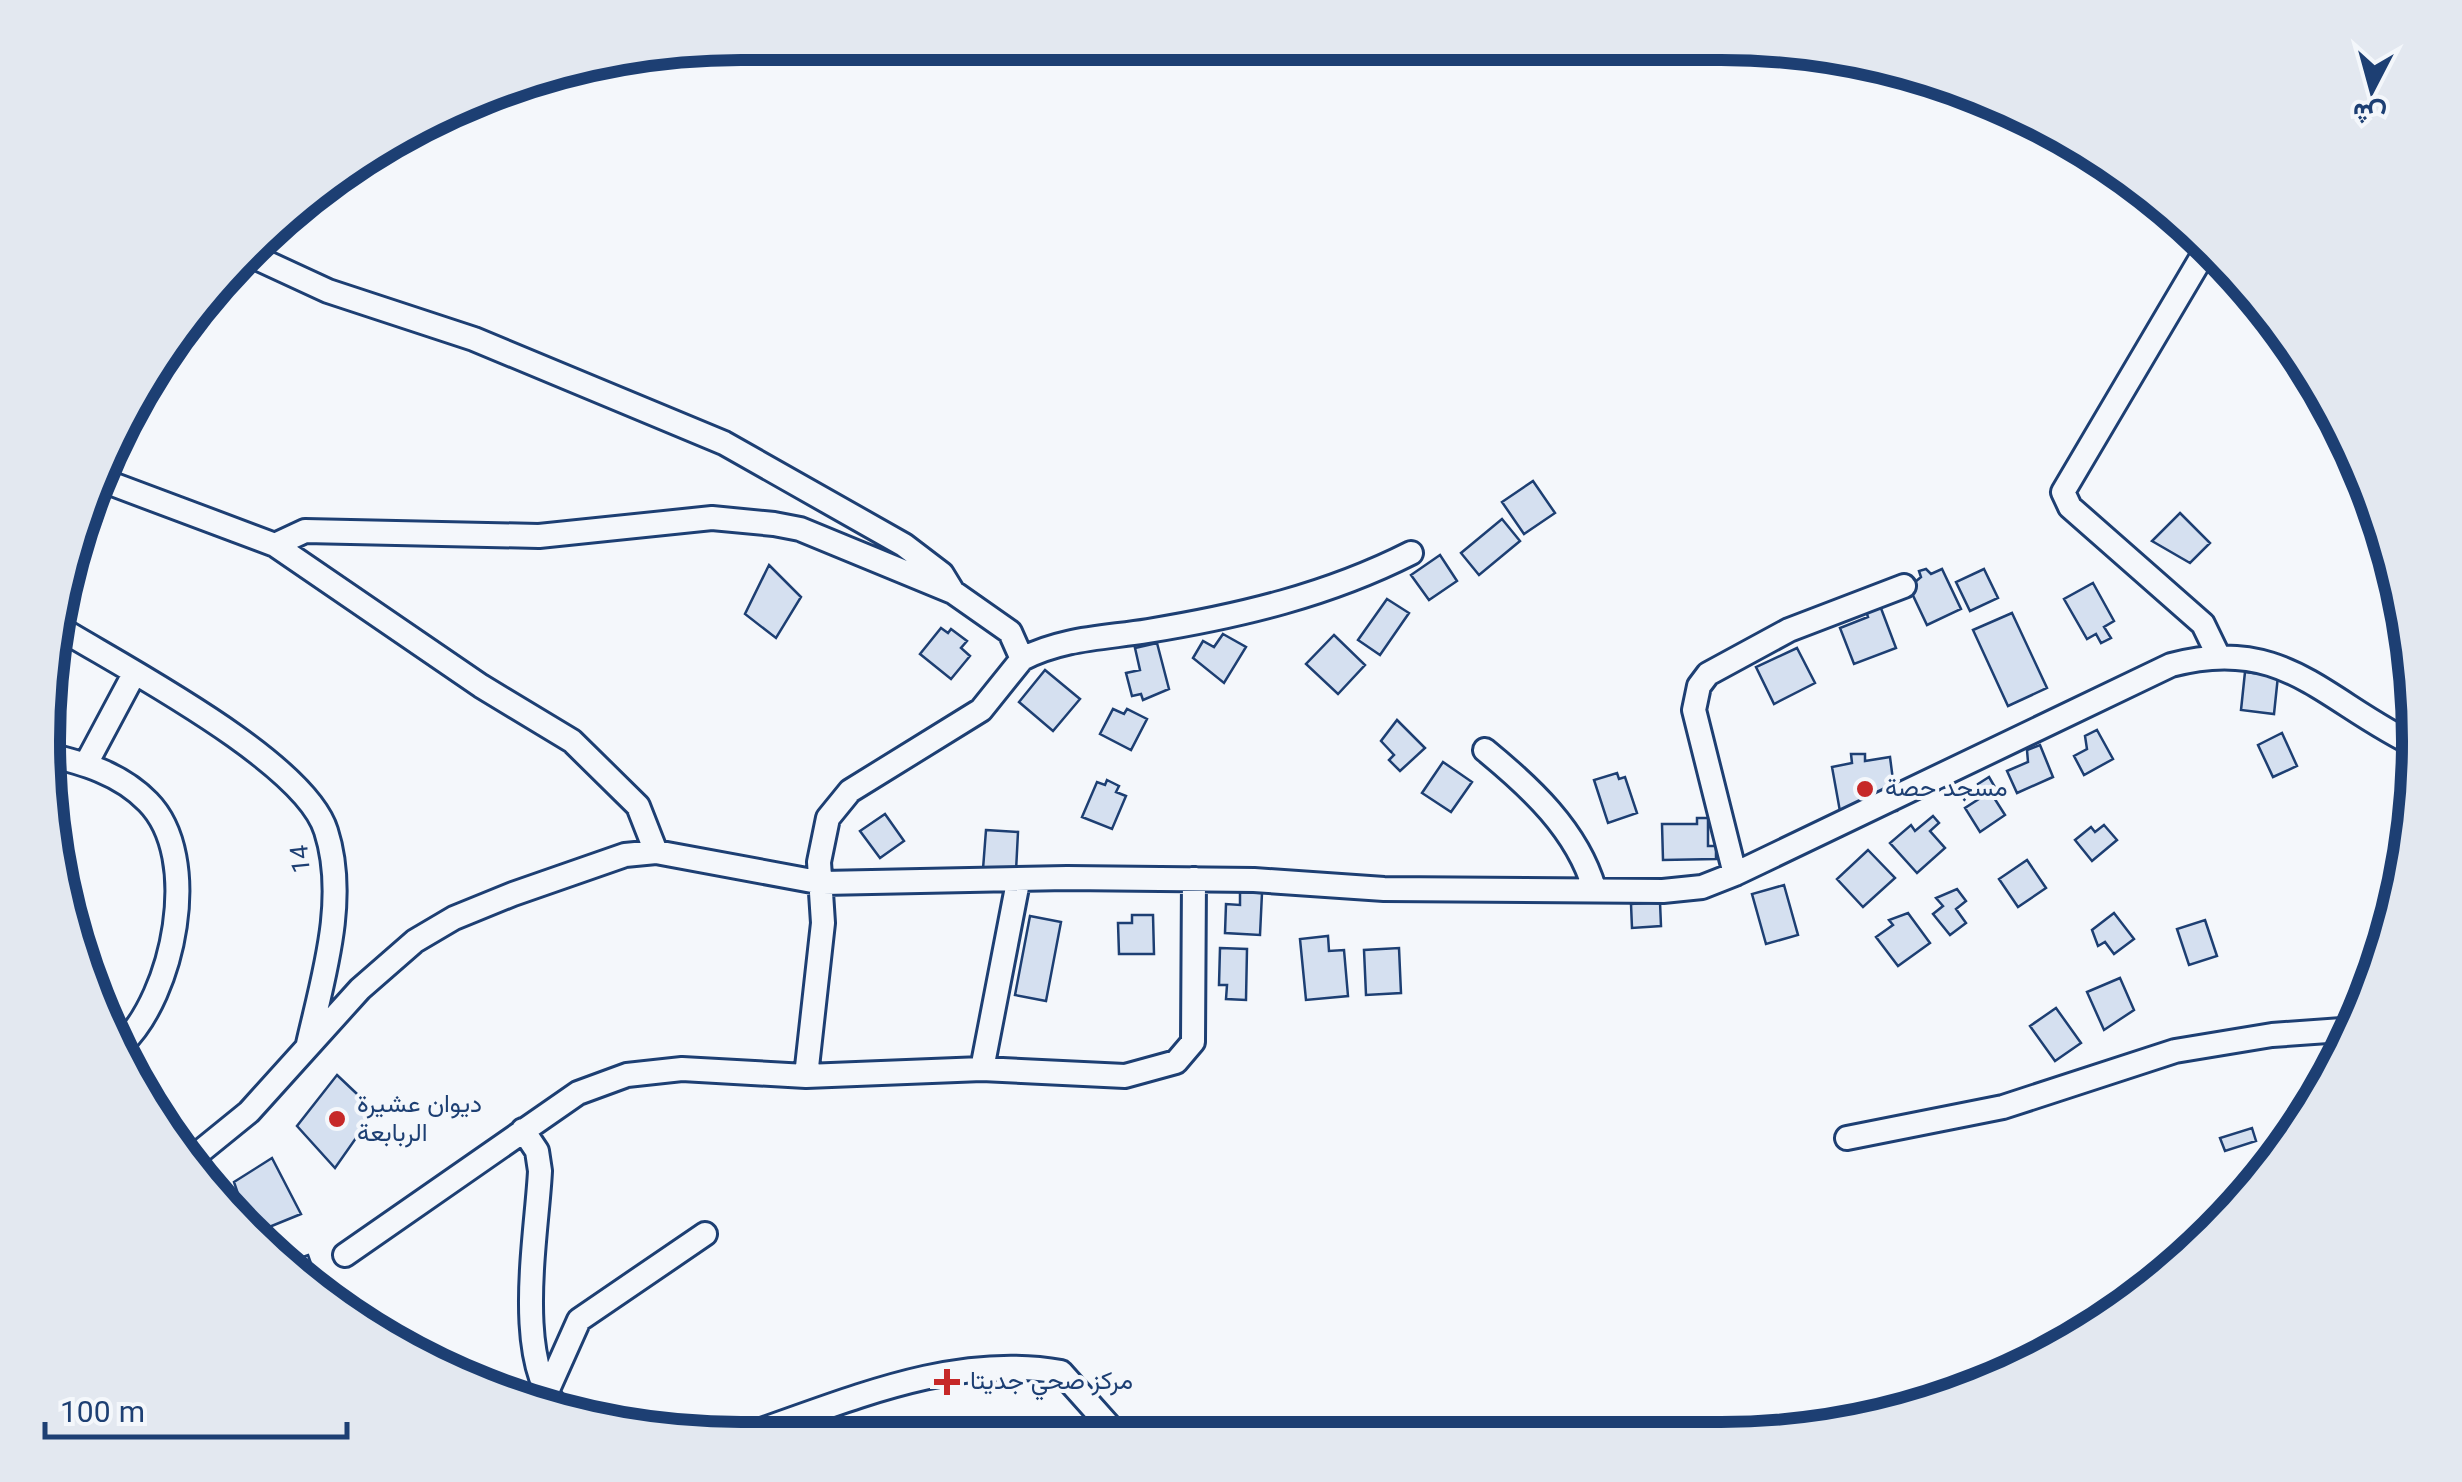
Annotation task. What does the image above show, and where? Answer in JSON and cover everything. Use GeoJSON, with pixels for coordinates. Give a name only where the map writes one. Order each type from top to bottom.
{"type":"FeatureCollection","features":[{"type":"Feature","properties":{"kind":"street"},"geometry":{"type":"LineString","coordinates":[[2201,258],[2062,492],[2070,506],[2203,624],[2218,655]]}},
{"type":"Feature","properties":{"kind":"street"},"geometry":{"type":"LineString","coordinates":[[259,259],[328,290],[474,339],[724,443],[904,545],[942,574],[953,592]]}},
{"type":"Feature","properties":{"kind":"street"},"geometry":{"type":"LineString","coordinates":[[111,483],[275,546],[481,686],[572,740],[638,806],[656,852]]}},
{"type":"Feature","properties":{"kind":"street"},"geometry":{"type":"LineString","coordinates":[[275,546],[305,531],[538,536],[712,518],[742,520],[800,529],[953,592],[1010,632],[1022,659]]}},
{"type":"Feature","properties":{"kind":"street"},"geometry":{"type":"LineString","coordinates":[[806,1076],[824,923],[820,848],[834,806],[850,790],[981,710],[1022,659],[1089,637],[1146,631],[1322,593],[1411,554]]}},
{"type":"Feature","properties":{"kind":"street"},"geometry":{"type":"LineString","coordinates":[[1736,874],[1694,710],[1699,686],[1731,660],[1789,630],[1904,586]]}},
{"type":"Feature","properties":{"kind":"street","name":"14"},"geometry":{"type":"LineString","coordinates":[[69,634],[252,749],[302,792],[326,830],[332,923],[307,1047]]}},
{"type":"Feature","properties":{"kind":"street"},"geometry":{"type":"LineString","coordinates":[[199,1153],[248,1112],[390,960],[454,918],[585,866],[656,852],[823,883],[1194,879],[1384,890],[1683,890],[1736,874],[2171,665],[2218,655],[2258,658],[2285,668],[2402,737]]}},
{"type":"Feature","properties":{"kind":"street"},"geometry":{"type":"LineString","coordinates":[[86,764],[134,674]]}},
{"type":"Feature","properties":{"kind":"street"},"geometry":{"type":"LineString","coordinates":[[1485,750],[1528,786],[1576,845],[1594,888]]}},
{"type":"Feature","properties":{"kind":"street"},"geometry":{"type":"LineString","coordinates":[[60,758],[86,764],[129,784],[152,806],[166,834],[178,891],[175,927],[158,995],[142,1026],[128,1038]]}},
{"type":"Feature","properties":{"kind":"street"},"geometry":{"type":"LineString","coordinates":[[345,1255],[578,1092],[627,1075],[682,1069],[806,1076],[982,1069],[1092,1078],[1147,1073],[1176,1062],[1193,1042],[1195,1024],[1194,879]]}},
{"type":"Feature","properties":{"kind":"street"},"geometry":{"type":"LineString","coordinates":[[982,1069],[1018,882]]}},
{"type":"Feature","properties":{"kind":"street"},"geometry":{"type":"LineString","coordinates":[[1847,1138],[2003,1107],[2175,1051],[2272,1035],[2338,1030]]}},
{"type":"Feature","properties":{"kind":"street"},"geometry":{"type":"LineString","coordinates":[[523,1130],[537,1151],[540,1171],[528,1305],[543,1392]]}},
{"type":"Feature","properties":{"kind":"street"},"geometry":{"type":"LineString","coordinates":[[549,1394],[579,1320],[705,1234]]}},
{"type":"Feature","properties":{"kind":"street"},"geometry":{"type":"LineString","coordinates":[[789,1422],[959,1368],[1001,1366],[1061,1372],[1106,1422]]}},
{"type":"Feature","properties":{"kind":"building"},"geometry":{"type":"Polygon","coordinates":[[[1533,481],[1555,513],[1524,534],[1502,502],[1533,481]]]}},
{"type":"Feature","properties":{"kind":"building"},"geometry":{"type":"Polygon","coordinates":[[[2180,513],[2210,543],[2190,563],[2152,541],[2180,513]]]}},
{"type":"Feature","properties":{"kind":"building"},"geometry":{"type":"Polygon","coordinates":[[[1502,519],[1520,541],[1479,575],[1461,553],[1502,519]]]}},
{"type":"Feature","properties":{"kind":"building"},"geometry":{"type":"Polygon","coordinates":[[[1440,555],[1457,581],[1429,600],[1411,575],[1440,555]]]}},
{"type":"Feature","properties":{"kind":"building"},"geometry":{"type":"Polygon","coordinates":[[[769,565],[801,597],[776,638],[745,614],[769,565]]]}},
{"type":"Feature","properties":{"kind":"building"},"geometry":{"type":"Polygon","coordinates":[[[1926,569],[1931,574],[1942,569],[1961,609],[1927,625],[1909,587],[1921,577],[1919,571],[1926,569]]]}},
{"type":"Feature","properties":{"kind":"building"},"geometry":{"type":"Polygon","coordinates":[[[1984,569],[1998,598],[1970,611],[1956,582],[1984,569]]]}},
{"type":"Feature","properties":{"kind":"building"},"geometry":{"type":"Polygon","coordinates":[[[2093,583],[2114,621],[2104,627],[2111,638],[2101,643],[2096,634],[2087,639],[2064,599],[2093,583]]]}},
{"type":"Feature","properties":{"kind":"building"},"geometry":{"type":"Polygon","coordinates":[[[1387,599],[1409,613],[1380,655],[1358,640],[1387,599]]]}},
{"type":"Feature","properties":{"kind":"building"},"geometry":{"type":"Polygon","coordinates":[[[1879,603],[1896,648],[1854,664],[1840,628],[1868,617],[1865,608],[1879,603]]]}},
{"type":"Feature","properties":{"kind":"building"},"geometry":{"type":"Polygon","coordinates":[[[2012,613],[2047,688],[2008,706],[1973,630],[2012,613]]]}},
{"type":"Feature","properties":{"kind":"building"},"geometry":{"type":"Polygon","coordinates":[[[941,628],[948,633],[951,629],[967,641],[961,648],[970,656],[951,679],[920,654],[941,628]]]}},
{"type":"Feature","properties":{"kind":"building"},"geometry":{"type":"Polygon","coordinates":[[[1223,634],[1246,647],[1224,683],[1193,658],[1203,641],[1214,647],[1223,634]]]}},
{"type":"Feature","properties":{"kind":"building"},"geometry":{"type":"Polygon","coordinates":[[[1334,635],[1365,665],[1338,694],[1306,664],[1334,635]]]}},
{"type":"Feature","properties":{"kind":"building"},"geometry":{"type":"Polygon","coordinates":[[[1157,643],[1169,689],[1143,700],[1141,694],[1132,696],[1126,673],[1140,670],[1135,648],[1157,643]]]}},
{"type":"Feature","properties":{"kind":"building"},"geometry":{"type":"Polygon","coordinates":[[[1797,648],[1815,683],[1774,704],[1756,667],[1797,648]]]}},
{"type":"Feature","properties":{"kind":"building"},"geometry":{"type":"Polygon","coordinates":[[[1045,670],[1080,699],[1053,731],[1019,702],[1045,670]]]}},
{"type":"Feature","properties":{"kind":"building"},"geometry":{"type":"Polygon","coordinates":[[[2245,672],[2278,676],[2274,714],[2241,710],[2245,672]]]}},
{"type":"Feature","properties":{"kind":"building"},"geometry":{"type":"Polygon","coordinates":[[[1113,709],[1124,714],[1127,709],[1147,719],[1131,750],[1100,734],[1113,709]]]}},
{"type":"Feature","properties":{"kind":"building"},"geometry":{"type":"Polygon","coordinates":[[[1397,720],[1425,748],[1400,771],[1389,760],[1394,755],[1381,741],[1397,720]]]}},
{"type":"Feature","properties":{"kind":"building"},"geometry":{"type":"Polygon","coordinates":[[[2097,730],[2113,759],[2084,775],[2074,756],[2087,749],[2085,736],[2097,730]]]}},
{"type":"Feature","properties":{"kind":"building"},"geometry":{"type":"Polygon","coordinates":[[[2282,733],[2297,766],[2273,777],[2258,745],[2282,733]]]}},
{"type":"Feature","properties":{"kind":"building"},"geometry":{"type":"Polygon","coordinates":[[[2040,745],[2053,777],[2017,793],[2007,771],[2028,762],[2027,750],[2040,745]]]}},
{"type":"Feature","properties":{"kind":"building","name":"مسجد حصة"},"geometry":{"type":"Polygon","coordinates":[[[1851,754],[1865,754],[1865,761],[1890,757],[1897,811],[1841,817],[1832,767],[1852,763],[1851,754]]]}},
{"type":"Feature","properties":{"kind":"building"},"geometry":{"type":"Polygon","coordinates":[[[1443,762],[1472,782],[1451,812],[1422,793],[1443,762]]]}},
{"type":"Feature","properties":{"kind":"building"},"geometry":{"type":"Polygon","coordinates":[[[1617,773],[1619,779],[1625,777],[1637,813],[1608,823],[1594,780],[1617,773]]]}},
{"type":"Feature","properties":{"kind":"building"},"geometry":{"type":"Polygon","coordinates":[[[1989,777],[1996,789],[1991,793],[2005,815],[1980,832],[1965,808],[1982,797],[1978,784],[1989,777]]]}},
{"type":"Feature","properties":{"kind":"building"},"geometry":{"type":"Polygon","coordinates":[[[1107,780],[1119,786],[1116,792],[1126,796],[1112,829],[1082,817],[1097,782],[1105,785],[1107,780]]]}},
{"type":"Feature","properties":{"kind":"building"},"geometry":{"type":"Polygon","coordinates":[[[885,814],[904,841],[880,858],[860,831],[885,814]]]}},
{"type":"Feature","properties":{"kind":"building"},"geometry":{"type":"Polygon","coordinates":[[[1933,816],[1939,823],[1930,831],[1945,848],[1917,873],[1890,843],[1911,825],[1915,831],[1933,816]]]}},
{"type":"Feature","properties":{"kind":"building"},"geometry":{"type":"Polygon","coordinates":[[[1697,818],[1708,818],[1708,846],[1716,846],[1716,859],[1663,860],[1662,824],[1697,824],[1697,818]]]}},
{"type":"Feature","properties":{"kind":"building"},"geometry":{"type":"Polygon","coordinates":[[[2104,825],[2117,840],[2092,861],[2075,840],[2091,827],[2095,832],[2104,825]]]}},
{"type":"Feature","properties":{"kind":"building"},"geometry":{"type":"Polygon","coordinates":[[[986,830],[1018,832],[1016,871],[983,869],[986,830]]]}},
{"type":"Feature","properties":{"kind":"building"},"geometry":{"type":"Polygon","coordinates":[[[1868,850],[1895,878],[1863,907],[1837,879],[1868,850]]]}},
{"type":"Feature","properties":{"kind":"building"},"geometry":{"type":"Polygon","coordinates":[[[2027,860],[2046,888],[2018,907],[1999,879],[2027,860]]]}},
{"type":"Feature","properties":{"kind":"building"},"geometry":{"type":"Polygon","coordinates":[[[1784,885],[1798,935],[1766,944],[1752,894],[1784,885]]]}},
{"type":"Feature","properties":{"kind":"building"},"geometry":{"type":"Polygon","coordinates":[[[1957,889],[1966,901],[1956,909],[1966,923],[1950,935],[1933,914],[1943,906],[1936,898],[1957,889]]]}},
{"type":"Feature","properties":{"kind":"building"},"geometry":{"type":"Polygon","coordinates":[[[1240,892],[1262,893],[1260,935],[1225,933],[1226,904],[1240,905],[1240,892]]]}},
{"type":"Feature","properties":{"kind":"building"},"geometry":{"type":"Polygon","coordinates":[[[1660,902],[1661,926],[1632,928],[1631,904],[1660,902]]]}},
{"type":"Feature","properties":{"kind":"building"},"geometry":{"type":"Polygon","coordinates":[[[1908,913],[1930,943],[1898,966],[1876,937],[1893,925],[1889,920],[1908,913]]]}},
{"type":"Feature","properties":{"kind":"building"},"geometry":{"type":"Polygon","coordinates":[[[2114,913],[2134,939],[2114,954],[2105,942],[2098,946],[2092,930],[2114,913]]]}},
{"type":"Feature","properties":{"kind":"building"},"geometry":{"type":"Polygon","coordinates":[[[1132,915],[1153,915],[1154,954],[1119,954],[1118,923],[1132,923],[1132,915]]]}},
{"type":"Feature","properties":{"kind":"building"},"geometry":{"type":"Polygon","coordinates":[[[1030,916],[1061,922],[1046,1001],[1015,995],[1030,916]]]}},
{"type":"Feature","properties":{"kind":"building"},"geometry":{"type":"Polygon","coordinates":[[[2205,920],[2217,956],[2189,965],[2177,929],[2205,920]]]}},
{"type":"Feature","properties":{"kind":"building"},"geometry":{"type":"Polygon","coordinates":[[[1328,936],[1329,951],[1344,950],[1348,996],[1306,1000],[1300,939],[1328,936]]]}},
{"type":"Feature","properties":{"kind":"building"},"geometry":{"type":"Polygon","coordinates":[[[1220,948],[1247,949],[1246,1000],[1226,999],[1227,985],[1219,985],[1220,948]]]}},
{"type":"Feature","properties":{"kind":"building"},"geometry":{"type":"Polygon","coordinates":[[[1399,948],[1401,993],[1366,995],[1364,950],[1399,948]]]}},
{"type":"Feature","properties":{"kind":"building"},"geometry":{"type":"Polygon","coordinates":[[[2120,978],[2134,1010],[2104,1030],[2087,992],[2120,978]]]}},
{"type":"Feature","properties":{"kind":"building"},"geometry":{"type":"Polygon","coordinates":[[[2056,1008],[2081,1043],[2055,1061],[2030,1026],[2056,1008]]]}},
{"type":"Feature","properties":{"kind":"building","name":"ديوان عشيرة الربابعة"},"geometry":{"type":"Polygon","coordinates":[[[337,1075],[375,1111],[335,1168],[297,1126],[337,1075]]]}},
{"type":"Feature","properties":{"kind":"building"},"geometry":{"type":"Polygon","coordinates":[[[2252,1128],[2256,1141],[2225,1151],[2220,1138],[2252,1128]]]}},
{"type":"Feature","properties":{"kind":"building"},"geometry":{"type":"Polygon","coordinates":[[[272,1158],[301,1214],[265,1229],[241,1203],[234,1182],[272,1158]]]}},
{"type":"Feature","properties":{"kind":"building"},"geometry":{"type":"Polygon","coordinates":[[[308,1255],[314,1271],[299,1258],[308,1255]]]}},
{"type":"Feature","properties":{"kind":"place","name":"مسجد حصة"},"geometry":{"type":"Point","coordinates":[1865,789]}},
{"type":"Feature","properties":{"kind":"place","name":"ديوان عشيرة الربابعة"},"geometry":{"type":"Point","coordinates":[337,1119]}},
{"type":"Feature","properties":{"kind":"place","name":"مركز صحي جديتا"},"geometry":{"type":"Point","coordinates":[947,1382]}}]}
